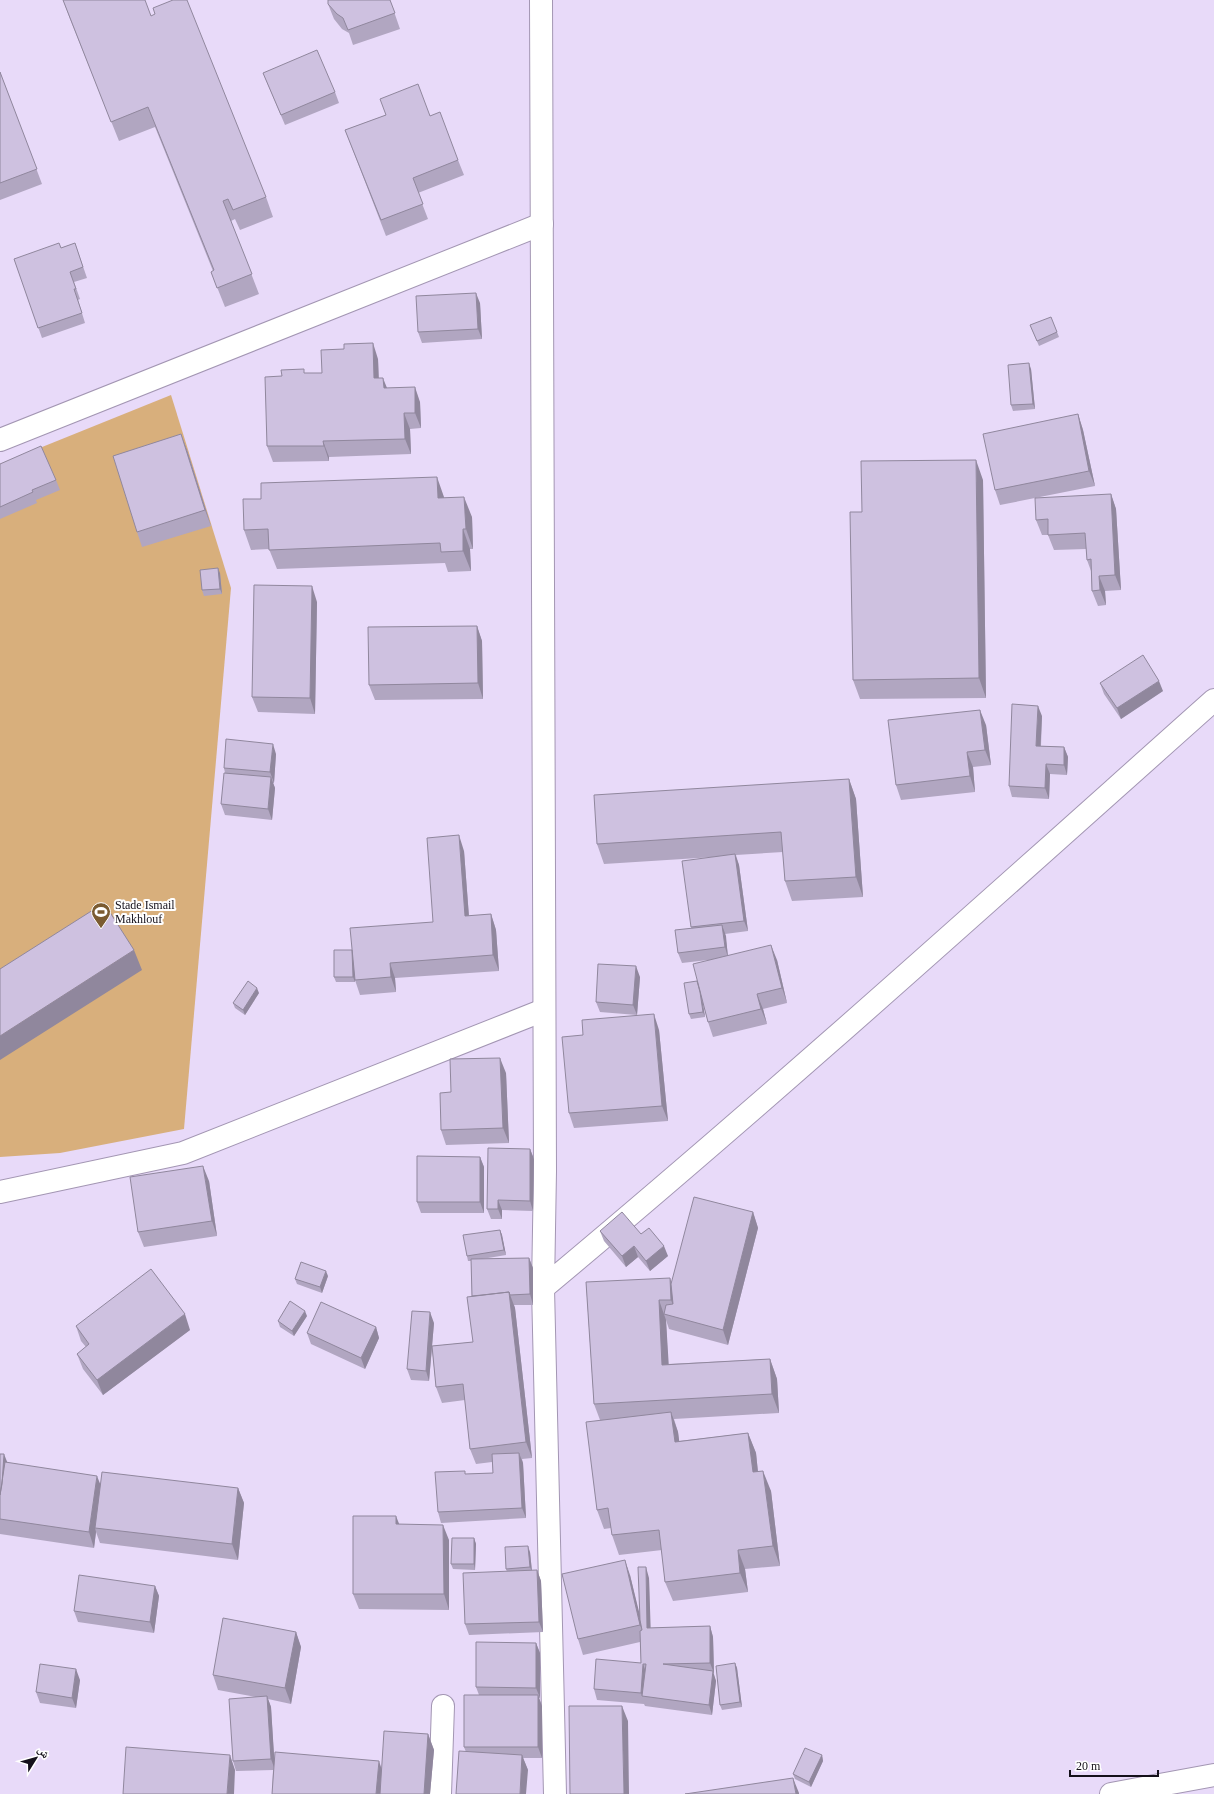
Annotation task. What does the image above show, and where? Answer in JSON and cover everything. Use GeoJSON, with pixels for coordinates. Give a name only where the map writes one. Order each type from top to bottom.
{"type":"FeatureCollection","features":[{"type":"Feature","properties":{"kind":"main road"},"geometry":{"type":"LineString","coordinates":[[542,0],[545,1171],[543,1288],[555,1794]]}},
{"type":"Feature","properties":{"kind":"main road"},"geometry":{"type":"LineString","coordinates":[[0,440],[542,224]]}},
{"type":"Feature","properties":{"kind":"main road"},"geometry":{"type":"LineString","coordinates":[[543,1288],[674,1178],[802,1067],[1214,700]]}},
{"type":"Feature","properties":{"kind":"main road"},"geometry":{"type":"LineString","coordinates":[[0,1192],[183,1153],[544,1010]]}},
{"type":"Feature","properties":{"kind":"main road"},"geometry":{"type":"LineString","coordinates":[[440,1794],[443,1706]]}},
{"type":"Feature","properties":{"kind":"main road"},"geometry":{"type":"LineString","coordinates":[[1111,1794],[1214,1775]]}},
{"type":"Feature","properties":{"kind":"shaded area","name":"Stade Ismail Makhlouf"},"geometry":{"type":"Polygon","coordinates":[[[171,395],[231,588],[184,1129],[60,1153],[0,1157],[0,464],[171,395]]]}},
{"type":"Feature","properties":{"kind":"building"},"geometry":{"type":"Polygon","coordinates":[[[63,0],[145,0],[151,16],[155,14],[153,8],[173,0],[187,0],[266,197],[233,210],[228,199],[223,201],[252,274],[217,288],[211,272],[214,270],[148,107],[111,122],[63,0]]]}},
{"type":"Feature","properties":{"kind":"building"},"geometry":{"type":"Polygon","coordinates":[[[328,0],[390,0],[395,13],[348,30],[343,18],[328,4],[328,0]]]}},
{"type":"Feature","properties":{"kind":"building"},"geometry":{"type":"Polygon","coordinates":[[[317,50],[335,92],[281,115],[263,73],[317,50]]]}},
{"type":"Feature","properties":{"kind":"building"},"geometry":{"type":"Polygon","coordinates":[[[0,72],[37,169],[0,183],[0,72]]]}},
{"type":"Feature","properties":{"kind":"building"},"geometry":{"type":"Polygon","coordinates":[[[418,84],[430,116],[440,112],[458,160],[413,178],[423,204],[381,220],[345,130],[386,115],[380,99],[418,84]]]}},
{"type":"Feature","properties":{"kind":"building"},"geometry":{"type":"Polygon","coordinates":[[[59,243],[61,248],[75,243],[83,267],[70,272],[82,313],[38,328],[14,259],[59,243]]]}},
{"type":"Feature","properties":{"kind":"building"},"geometry":{"type":"Polygon","coordinates":[[[476,293],[478,329],[418,332],[416,296],[476,293]]]}},
{"type":"Feature","properties":{"kind":"building"},"geometry":{"type":"Polygon","coordinates":[[[1051,317],[1057,332],[1037,341],[1030,325],[1051,317]]]}},
{"type":"Feature","properties":{"kind":"building"},"geometry":{"type":"Polygon","coordinates":[[[373,343],[374,378],[383,378],[384,388],[415,387],[415,413],[404,413],[405,439],[323,441],[324,446],[267,446],[265,377],[282,376],[281,370],[304,369],[304,373],[322,373],[321,350],[344,349],[344,344],[373,343]]]}},
{"type":"Feature","properties":{"kind":"building"},"geometry":{"type":"Polygon","coordinates":[[[1029,363],[1033,404],[1011,405],[1008,365],[1029,363]]]}},
{"type":"Feature","properties":{"kind":"building"},"geometry":{"type":"Polygon","coordinates":[[[1078,414],[1089,471],[995,490],[983,434],[1078,414]]]}},
{"type":"Feature","properties":{"kind":"building"},"geometry":{"type":"Polygon","coordinates":[[[181,434],[205,510],[137,532],[113,456],[181,434]]]}},
{"type":"Feature","properties":{"kind":"building"},"geometry":{"type":"Polygon","coordinates":[[[41,446],[56,480],[32,490],[33,492],[0,507],[0,464],[41,446]]]}},
{"type":"Feature","properties":{"kind":"building"},"geometry":{"type":"Polygon","coordinates":[[[976,460],[979,678],[853,680],[850,512],[862,512],[861,461],[976,460]]]}},
{"type":"Feature","properties":{"kind":"building"},"geometry":{"type":"Polygon","coordinates":[[[437,477],[438,498],[464,497],[466,529],[463,529],[463,551],[441,552],[440,543],[269,550],[268,529],[244,530],[243,499],[261,499],[261,483],[437,477]]]}},
{"type":"Feature","properties":{"kind":"building"},"geometry":{"type":"Polygon","coordinates":[[[1111,494],[1115,575],[1099,576],[1100,590],[1092,591],[1091,559],[1087,560],[1085,533],[1048,535],[1048,519],[1036,520],[1035,498],[1111,494]]]}},
{"type":"Feature","properties":{"kind":"building"},"geometry":{"type":"Polygon","coordinates":[[[218,568],[220,589],[202,590],[200,570],[218,568]]]}},
{"type":"Feature","properties":{"kind":"building"},"geometry":{"type":"Polygon","coordinates":[[[254,585],[312,586],[310,698],[252,697],[254,585]]]}},
{"type":"Feature","properties":{"kind":"building"},"geometry":{"type":"Polygon","coordinates":[[[477,626],[478,683],[369,685],[368,627],[477,626]]]}},
{"type":"Feature","properties":{"kind":"building"},"geometry":{"type":"Polygon","coordinates":[[[1143,655],[1159,681],[1117,708],[1100,683],[1143,655]]]}},
{"type":"Feature","properties":{"kind":"building"},"geometry":{"type":"Polygon","coordinates":[[[1012,704],[1038,706],[1036,746],[1064,747],[1064,765],[1046,764],[1045,788],[1009,786],[1012,704]]]}},
{"type":"Feature","properties":{"kind":"building"},"geometry":{"type":"Polygon","coordinates":[[[980,710],[985,750],[967,752],[970,776],[896,785],[888,720],[980,710]]]}},
{"type":"Feature","properties":{"kind":"building"},"geometry":{"type":"Polygon","coordinates":[[[226,739],[273,744],[270,772],[224,768],[226,739]]]}},
{"type":"Feature","properties":{"kind":"building"},"geometry":{"type":"Polygon","coordinates":[[[224,773],[271,777],[268,809],[221,804],[224,773]]]}},
{"type":"Feature","properties":{"kind":"building"},"geometry":{"type":"Polygon","coordinates":[[[849,779],[856,877],[785,881],[781,832],[597,844],[594,795],[849,779]]]}},
{"type":"Feature","properties":{"kind":"building"},"geometry":{"type":"Polygon","coordinates":[[[459,835],[465,916],[491,914],[493,955],[390,963],[391,977],[355,980],[350,928],[433,922],[427,838],[459,835]]]}},
{"type":"Feature","properties":{"kind":"building"},"geometry":{"type":"Polygon","coordinates":[[[735,854],[744,921],[691,927],[682,861],[735,854]]]}},
{"type":"Feature","properties":{"kind":"building"},"geometry":{"type":"Polygon","coordinates":[[[104,903],[134,950],[0,1036],[0,969],[104,903]]]}},
{"type":"Feature","properties":{"kind":"building"},"geometry":{"type":"Polygon","coordinates":[[[722,925],[725,947],[678,953],[675,930],[722,925]]]}},
{"type":"Feature","properties":{"kind":"building"},"geometry":{"type":"Polygon","coordinates":[[[771,945],[782,988],[757,994],[761,1009],[708,1022],[693,964],[771,945]]]}},
{"type":"Feature","properties":{"kind":"building"},"geometry":{"type":"Polygon","coordinates":[[[334,950],[352,950],[353,977],[334,977],[334,950]]]}},
{"type":"Feature","properties":{"kind":"building"},"geometry":{"type":"Polygon","coordinates":[[[598,964],[636,966],[633,1005],[596,1002],[598,964]]]}},
{"type":"Feature","properties":{"kind":"building"},"geometry":{"type":"Polygon","coordinates":[[[248,981],[257,988],[243,1010],[233,1003],[248,981]]]}},
{"type":"Feature","properties":{"kind":"building"},"geometry":{"type":"Polygon","coordinates":[[[697,981],[703,1012],[689,1014],[684,983],[697,981]]]}},
{"type":"Feature","properties":{"kind":"building"},"geometry":{"type":"Polygon","coordinates":[[[654,1014],[662,1106],[569,1113],[562,1037],[583,1035],[582,1020],[654,1014]]]}},
{"type":"Feature","properties":{"kind":"building"},"geometry":{"type":"Polygon","coordinates":[[[500,1058],[503,1128],[441,1130],[440,1093],[451,1092],[450,1059],[500,1058]]]}},
{"type":"Feature","properties":{"kind":"building"},"geometry":{"type":"Polygon","coordinates":[[[488,1148],[530,1149],[530,1201],[498,1200],[498,1209],[487,1209],[488,1148]]]}},
{"type":"Feature","properties":{"kind":"building"},"geometry":{"type":"Polygon","coordinates":[[[417,1156],[480,1157],[480,1202],[417,1202],[417,1156]]]}},
{"type":"Feature","properties":{"kind":"building"},"geometry":{"type":"Polygon","coordinates":[[[203,1166],[212,1221],[138,1232],[130,1177],[203,1166]]]}},
{"type":"Feature","properties":{"kind":"building"},"geometry":{"type":"Polygon","coordinates":[[[694,1197],[753,1212],[723,1330],[664,1314],[666,1305],[673,1304],[671,1284],[694,1197]]]}},
{"type":"Feature","properties":{"kind":"building"},"geometry":{"type":"Polygon","coordinates":[[[622,1212],[641,1234],[649,1228],[664,1246],[646,1261],[634,1246],[622,1256],[600,1231],[622,1212]]]}},
{"type":"Feature","properties":{"kind":"building"},"geometry":{"type":"Polygon","coordinates":[[[500,1230],[504,1250],[467,1256],[463,1235],[500,1230]]]}},
{"type":"Feature","properties":{"kind":"building"},"geometry":{"type":"Polygon","coordinates":[[[529,1258],[530,1294],[510,1295],[509,1292],[472,1296],[471,1259],[529,1258]]]}},
{"type":"Feature","properties":{"kind":"building"},"geometry":{"type":"Polygon","coordinates":[[[301,1262],[326,1271],[320,1287],[295,1279],[301,1262]]]}},
{"type":"Feature","properties":{"kind":"building"},"geometry":{"type":"Polygon","coordinates":[[[151,1269],[185,1314],[97,1380],[77,1354],[89,1344],[76,1326],[151,1269]]]}},
{"type":"Feature","properties":{"kind":"building"},"geometry":{"type":"Polygon","coordinates":[[[670,1278],[671,1300],[659,1300],[662,1365],[770,1359],[772,1394],[594,1404],[586,1282],[670,1278]]]}},
{"type":"Feature","properties":{"kind":"building"},"geometry":{"type":"Polygon","coordinates":[[[509,1292],[526,1442],[470,1449],[463,1384],[436,1387],[432,1346],[473,1342],[467,1297],[509,1292]]]}},
{"type":"Feature","properties":{"kind":"building"},"geometry":{"type":"Polygon","coordinates":[[[290,1301],[305,1311],[292,1331],[278,1321],[290,1301]]]}},
{"type":"Feature","properties":{"kind":"building"},"geometry":{"type":"Polygon","coordinates":[[[321,1302],[376,1327],[361,1358],[307,1333],[321,1302]]]}},
{"type":"Feature","properties":{"kind":"building"},"geometry":{"type":"Polygon","coordinates":[[[412,1311],[430,1312],[426,1371],[407,1369],[412,1311]]]}},
{"type":"Feature","properties":{"kind":"building"},"geometry":{"type":"Polygon","coordinates":[[[671,1412],[675,1442],[748,1433],[753,1472],[763,1471],[773,1546],[738,1550],[740,1573],[665,1582],[659,1530],[612,1535],[608,1508],[597,1510],[586,1422],[671,1412]]]}},
{"type":"Feature","properties":{"kind":"building"},"geometry":{"type":"Polygon","coordinates":[[[519,1453],[522,1508],[438,1512],[435,1472],[465,1471],[465,1474],[493,1473],[492,1454],[519,1453]]]}},
{"type":"Feature","properties":{"kind":"building"},"geometry":{"type":"Polygon","coordinates":[[[0,1454],[4,1454],[0,1495],[0,1454]]]}},
{"type":"Feature","properties":{"kind":"building"},"geometry":{"type":"Polygon","coordinates":[[[5,1462],[97,1476],[89,1532],[0,1519],[0,1495],[5,1462]]]}},
{"type":"Feature","properties":{"kind":"building"},"geometry":{"type":"Polygon","coordinates":[[[102,1472],[238,1488],[232,1544],[95,1528],[102,1472]]]}},
{"type":"Feature","properties":{"kind":"building"},"geometry":{"type":"Polygon","coordinates":[[[353,1516],[396,1516],[396,1524],[443,1525],[444,1594],[353,1594],[353,1516]]]}},
{"type":"Feature","properties":{"kind":"building"},"geometry":{"type":"Polygon","coordinates":[[[452,1538],[474,1538],[474,1564],[451,1564],[452,1538]]]}},
{"type":"Feature","properties":{"kind":"building"},"geometry":{"type":"Polygon","coordinates":[[[528,1546],[530,1567],[506,1569],[505,1547],[528,1546]]]}},
{"type":"Feature","properties":{"kind":"building"},"geometry":{"type":"Polygon","coordinates":[[[625,1560],[640,1625],[578,1639],[562,1574],[625,1560]]]}},
{"type":"Feature","properties":{"kind":"building"},"geometry":{"type":"Polygon","coordinates":[[[638,1567],[646,1567],[647,1628],[710,1626],[710,1663],[663,1664],[713,1671],[709,1705],[642,1696],[646,1664],[643,1664],[641,1693],[594,1689],[596,1659],[641,1663],[640,1631],[642,1630],[640,1620],[638,1567]]]}},
{"type":"Feature","properties":{"kind":"building"},"geometry":{"type":"Polygon","coordinates":[[[537,1570],[539,1622],[465,1624],[463,1573],[537,1570]]]}},
{"type":"Feature","properties":{"kind":"building"},"geometry":{"type":"Polygon","coordinates":[[[79,1575],[155,1586],[150,1622],[74,1611],[79,1575]]]}},
{"type":"Feature","properties":{"kind":"building"},"geometry":{"type":"Polygon","coordinates":[[[223,1618],[296,1632],[285,1688],[213,1675],[223,1618]]]}},
{"type":"Feature","properties":{"kind":"building"},"geometry":{"type":"Polygon","coordinates":[[[476,1642],[536,1643],[536,1688],[476,1687],[476,1642]]]}},
{"type":"Feature","properties":{"kind":"building"},"geometry":{"type":"Polygon","coordinates":[[[735,1663],[740,1702],[720,1705],[716,1666],[735,1663]]]}},
{"type":"Feature","properties":{"kind":"building"},"geometry":{"type":"Polygon","coordinates":[[[40,1664],[76,1669],[72,1698],[36,1692],[40,1664]]]}},
{"type":"Feature","properties":{"kind":"building"},"geometry":{"type":"Polygon","coordinates":[[[464,1695],[538,1695],[538,1747],[464,1747],[464,1695]]]}},
{"type":"Feature","properties":{"kind":"building"},"geometry":{"type":"Polygon","coordinates":[[[267,1696],[271,1759],[233,1761],[229,1699],[267,1696]]]}},
{"type":"Feature","properties":{"kind":"building"},"geometry":{"type":"Polygon","coordinates":[[[569,1706],[622,1706],[624,1794],[570,1794],[569,1706]]]}},
{"type":"Feature","properties":{"kind":"building"},"geometry":{"type":"Polygon","coordinates":[[[384,1731],[428,1734],[424,1794],[380,1794],[384,1731]]]}},
{"type":"Feature","properties":{"kind":"building"},"geometry":{"type":"Polygon","coordinates":[[[126,1747],[230,1755],[227,1794],[123,1794],[126,1747]]]}},
{"type":"Feature","properties":{"kind":"building"},"geometry":{"type":"Polygon","coordinates":[[[805,1748],[822,1755],[809,1782],[793,1774],[805,1748]]]}},
{"type":"Feature","properties":{"kind":"building"},"geometry":{"type":"Polygon","coordinates":[[[459,1751],[522,1755],[520,1794],[456,1794],[459,1751]]]}},
{"type":"Feature","properties":{"kind":"building"},"geometry":{"type":"Polygon","coordinates":[[[275,1752],[379,1761],[376,1794],[272,1794],[275,1752]]]}},
{"type":"Feature","properties":{"kind":"building"},"geometry":{"type":"Polygon","coordinates":[[[793,1778],[796,1794],[685,1794],[793,1778]]]}},
{"type":"Feature","properties":{"kind":"place","name":"Stade Ismail Makhlouf"},"geometry":{"type":"Point","coordinates":[101,929]}}]}
